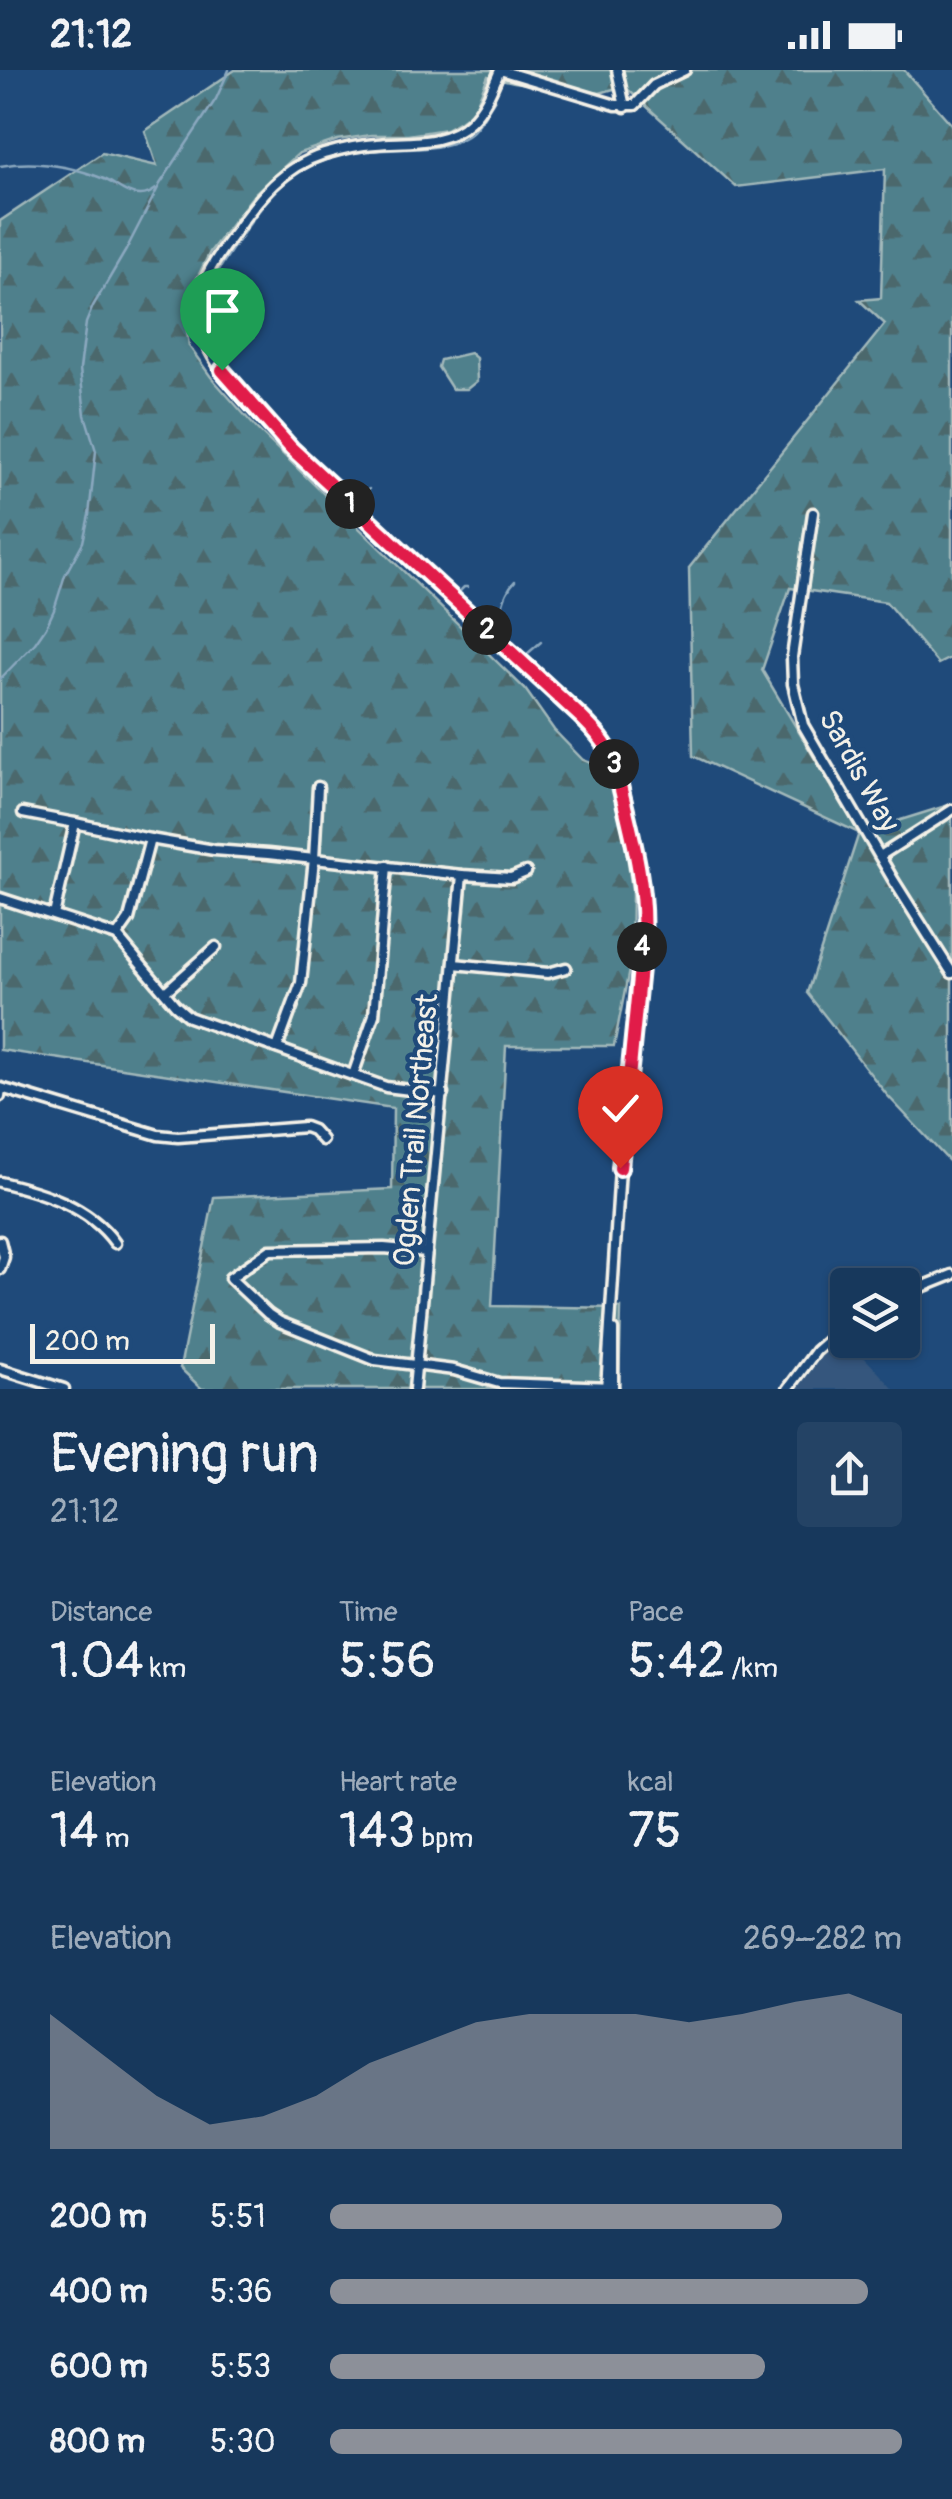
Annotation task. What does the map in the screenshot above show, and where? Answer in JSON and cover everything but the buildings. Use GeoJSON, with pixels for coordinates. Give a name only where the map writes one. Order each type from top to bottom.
{"type":"FeatureCollection","features":[{"type":"Feature","properties":{"kind":"street"},"geometry":{"type":"LineString","coordinates":[[428,1252],[384,1248],[270,1250],[230,1278],[280,1322],[374,1360],[454,1370],[499,1383],[609,1388],[626,1094],[644,925],[633,845],[612,757],[600,738],[269,425],[214,358],[204,339],[198,314],[200,293],[212,265],[261,196],[286,172],[310,158],[340,150],[452,134],[476,115],[500,70],[624,107],[635,106],[654,85],[685,70]]}},
{"type":"Feature","properties":{"kind":"street"},"geometry":{"type":"LineString","coordinates":[[617,70],[624,107]]}},
{"type":"Feature","properties":{"kind":"street","name":"Sardis Way"},"geometry":{"type":"LineString","coordinates":[[814,513],[792,657],[793,684],[803,725],[928,939],[952,973]]}},
{"type":"Feature","properties":{"kind":"street"},"geometry":{"type":"LineString","coordinates":[[277,1048],[301,983],[318,787]]}},
{"type":"Feature","properties":{"kind":"street"},"geometry":{"type":"LineString","coordinates":[[880,856],[952,810]]}},
{"type":"Feature","properties":{"kind":"street"},"geometry":{"type":"LineString","coordinates":[[23,813],[214,850],[462,875],[511,878],[526,872]]}},
{"type":"Feature","properties":{"kind":"street"},"geometry":{"type":"LineString","coordinates":[[54,915],[75,823]]}},
{"type":"Feature","properties":{"kind":"street"},"geometry":{"type":"LineString","coordinates":[[117,936],[129,919],[150,839]]}},
{"type":"Feature","properties":{"kind":"street"},"geometry":{"type":"LineString","coordinates":[[353,1075],[374,1015],[387,866]]}},
{"type":"Feature","properties":{"kind":"street","name":"Ogden Trail Northeast"},"geometry":{"type":"LineString","coordinates":[[414,1389],[462,875]]}},
{"type":"Feature","properties":{"kind":"street"},"geometry":{"type":"LineString","coordinates":[[0,898],[117,936],[189,1017],[386,1088],[442,1094]]}},
{"type":"Feature","properties":{"kind":"street"},"geometry":{"type":"LineString","coordinates":[[164,992],[216,948]]}},
{"type":"Feature","properties":{"kind":"street"},"geometry":{"type":"LineString","coordinates":[[454,964],[548,973],[566,968]]}},
{"type":"Feature","properties":{"kind":"street"},"geometry":{"type":"LineString","coordinates":[[0,1096],[2,1088],[158,1135],[305,1128],[322,1140]]}},
{"type":"Feature","properties":{"kind":"street"},"geometry":{"type":"LineString","coordinates":[[0,1182],[46,1193],[106,1231],[115,1242]]}},
{"type":"Feature","properties":{"kind":"street"},"geometry":{"type":"LineString","coordinates":[[0,1241],[4,1257],[0,1269]]}},
{"type":"Feature","properties":{"kind":"street"},"geometry":{"type":"LineString","coordinates":[[920,1287],[952,1275]]}},
{"type":"Feature","properties":{"kind":"street"},"geometry":{"type":"LineString","coordinates":[[788,1389],[830,1339]]}},
{"type":"Feature","properties":{"kind":"street"},"geometry":{"type":"LineString","coordinates":[[0,1369],[64,1389]]}},
{"type":"Feature","properties":{"kind":"shaded area"},"geometry":{"type":"Polygon","coordinates":[[[830,1345],[830,1358],[865,1358],[894,1389],[798,1389],[830,1345]]]}},
{"type":"Feature","properties":{"kind":"green space"},"geometry":{"type":"Polygon","coordinates":[[[235,70],[904,70],[952,125],[952,657],[938,664],[886,602],[790,588],[762,670],[859,833],[693,756],[689,568],[885,324],[859,300],[881,298],[885,169],[736,187],[624,86],[600,93],[488,76],[474,111],[446,129],[338,140],[299,153],[255,193],[210,252],[193,286],[185,316],[189,346],[258,430],[525,689],[554,730],[583,760],[602,767],[620,805],[632,890],[631,960],[614,1046],[506,1046],[492,1306],[621,1308],[619,1389],[202,1389],[180,1368],[214,1197],[392,1189],[393,1108],[0,1050],[0,221],[102,153],[157,166],[145,131],[235,70]]]}},
{"type":"Feature","properties":{"kind":"green space"},"geometry":{"type":"Polygon","coordinates":[[[470,353],[476,358],[477,381],[467,389],[452,389],[438,367],[440,360],[470,353]]]}},
{"type":"Feature","properties":{"kind":"green space"},"geometry":{"type":"Polygon","coordinates":[[[952,804],[949,1161],[887,1095],[807,993],[859,833],[952,804]]]}},
{"type":"Feature","properties":{"kind":"waterway"},"geometry":{"type":"LineString","coordinates":[[0,679],[46,627],[65,575],[83,542],[96,451],[85,415],[80,369],[86,323],[160,184],[216,99],[229,70]]}},
{"type":"Feature","properties":{"kind":"waterway"},"geometry":{"type":"LineString","coordinates":[[213,344],[206,318],[212,285],[254,218],[280,187],[311,166],[342,155],[427,148],[458,141],[475,129],[495,99]]}},
{"type":"Feature","properties":{"kind":"waterway"},"geometry":{"type":"LineString","coordinates":[[0,166],[40,164],[66,168],[104,179],[136,195],[156,189]]}},
{"type":"Feature","properties":{"kind":"waterway"},"geometry":{"type":"LineString","coordinates":[[256,399],[286,434]]}},
{"type":"Feature","properties":{"kind":"waterway"},"geometry":{"type":"LineString","coordinates":[[359,499],[369,489]]}},
{"type":"Feature","properties":{"kind":"waterway"},"geometry":{"type":"LineString","coordinates":[[430,568],[579,704]]}},
{"type":"Feature","properties":{"kind":"waterway"},"geometry":{"type":"LineString","coordinates":[[496,624],[515,581]]}},
{"type":"Feature","properties":{"kind":"waterway"},"geometry":{"type":"LineString","coordinates":[[458,593],[467,587]]}},
{"type":"Feature","properties":{"kind":"waterway"},"geometry":{"type":"LineString","coordinates":[[527,654],[541,642]]}},
{"type":"Feature","properties":{"kind":"waterway"},"geometry":{"type":"LineString","coordinates":[[498,653],[577,724]]}},
{"type":"Feature","properties":{"kind":"route"},"geometry":{"type":"LineString","coordinates":[[222,370],[291,448],[580,716],[609,751],[626,810],[644,913],[620,1168]]}}]}
